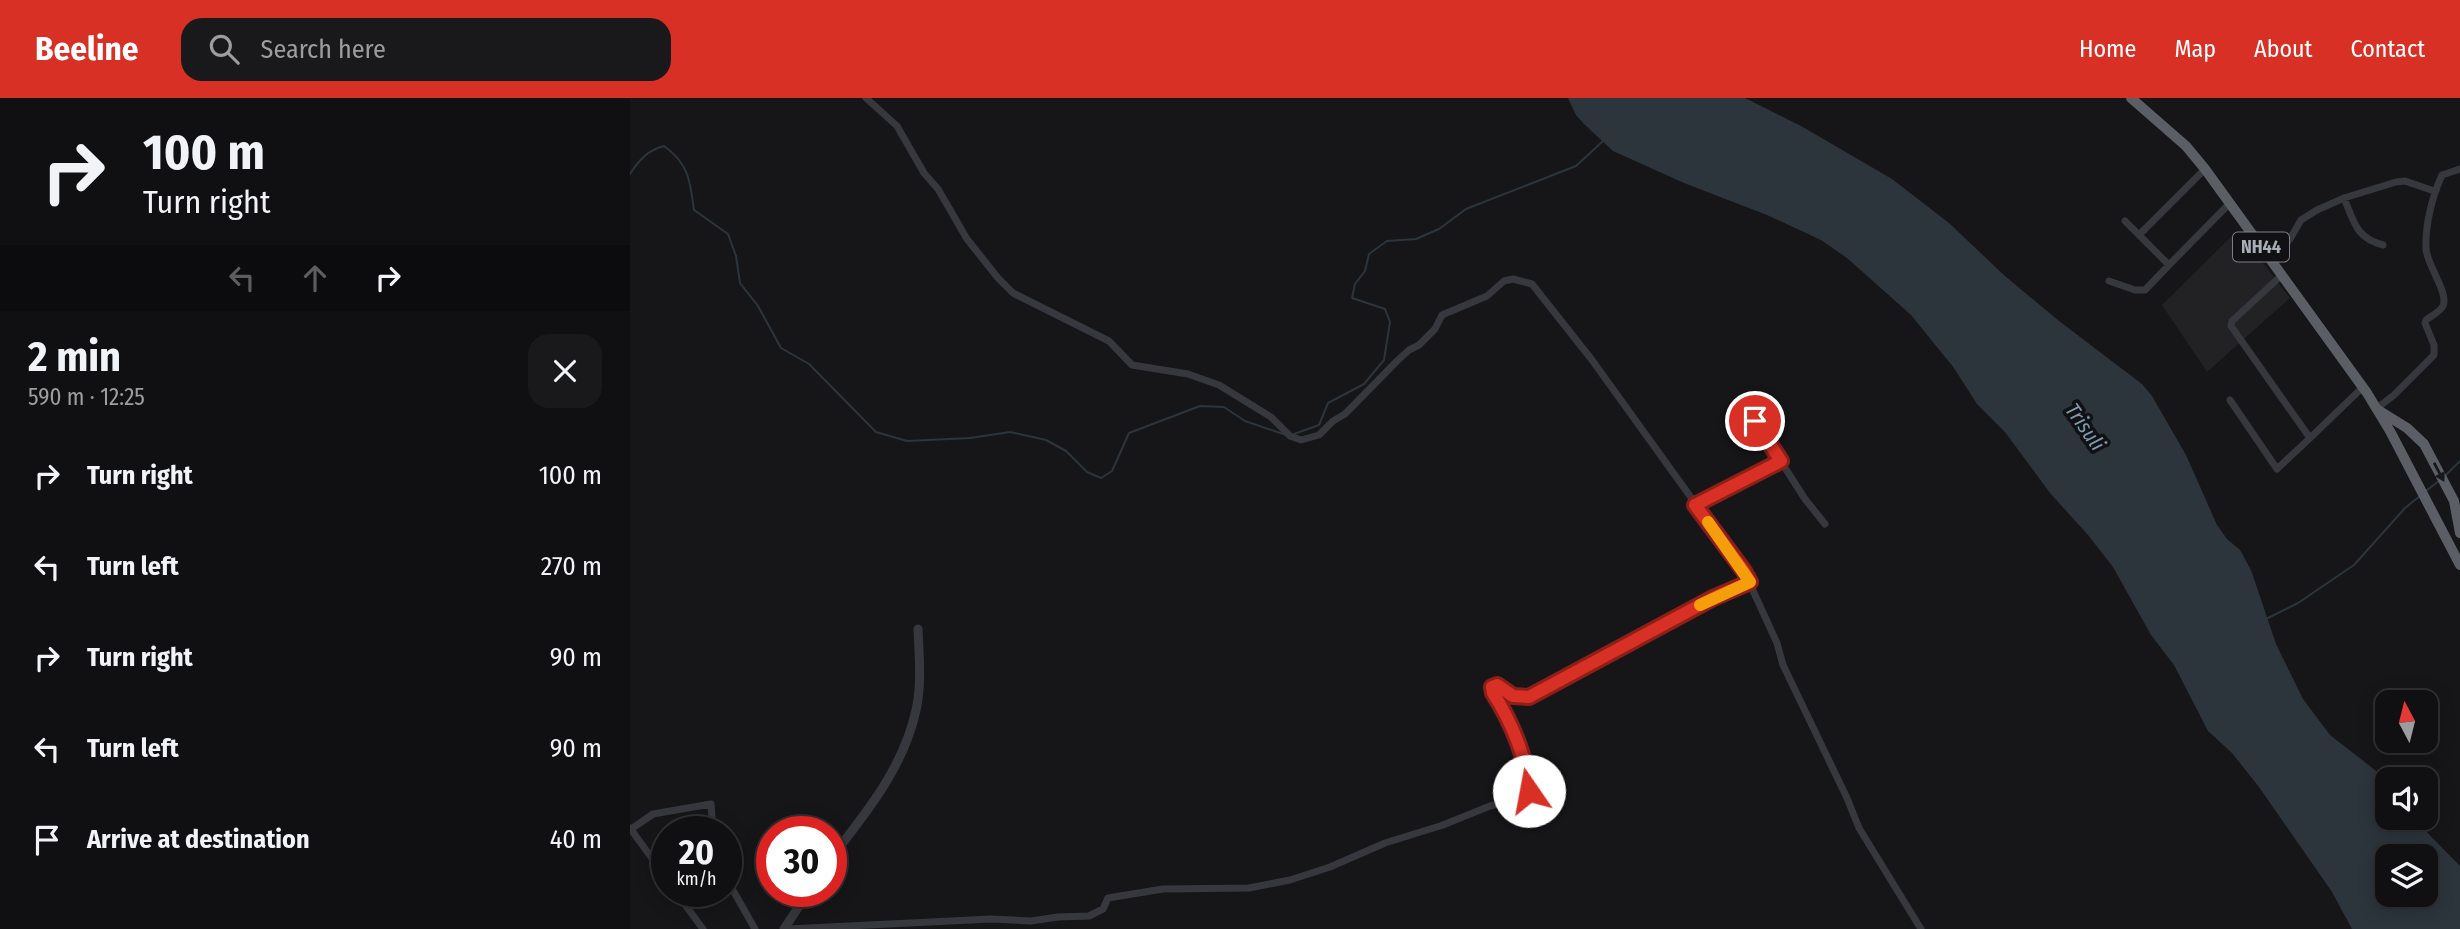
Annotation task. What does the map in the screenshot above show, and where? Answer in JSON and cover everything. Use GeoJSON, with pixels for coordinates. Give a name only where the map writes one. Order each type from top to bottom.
{"type":"FeatureCollection","features":[{"type":"Feature","properties":{"kind":"highway","name":"NH44"},"geometry":{"type":"LineString","coordinates":[[2131,98],[2186,146],[2205,169],[2228,205],[2363,387],[2390,431],[2460,565]]}},
{"type":"Feature","properties":{"kind":"highway","name":"NH44"},"geometry":{"type":"LineString","coordinates":[[2376,409],[2407,428],[2424,444],[2454,501],[2460,533]]}},
{"type":"Feature","properties":{"kind":"street"},"geometry":{"type":"LineString","coordinates":[[866,98],[897,126],[967,239],[1013,293],[1109,341],[1132,365],[1188,374],[1219,385],[1271,417],[1290,436],[1301,440],[1319,435],[1345,414],[1403,356],[1435,329],[1442,315],[1487,296],[1504,281],[1513,279],[1532,284],[1592,360],[1744,571],[1777,643],[1783,664],[1859,828],[1921,929]]}},
{"type":"Feature","properties":{"kind":"street"},"geometry":{"type":"LineString","coordinates":[[2139,234],[2205,169]]}},
{"type":"Feature","properties":{"kind":"street"},"geometry":{"type":"LineString","coordinates":[[2376,409],[2434,355],[2434,345],[2425,323],[2444,303],[2426,251],[2434,191],[2442,175],[2460,169]]}},
{"type":"Feature","properties":{"kind":"street"},"geometry":{"type":"LineString","coordinates":[[2271,260],[2290,239],[2301,220],[2344,198],[2405,181],[2434,191]]}},
{"type":"Feature","properties":{"kind":"street"},"geometry":{"type":"LineString","coordinates":[[2344,198],[2363,237],[2369,242],[2383,245]]}},
{"type":"Feature","properties":{"kind":"street"},"geometry":{"type":"LineString","coordinates":[[2109,281],[2135,290],[2145,290],[2228,205]]}},
{"type":"Feature","properties":{"kind":"street"},"geometry":{"type":"LineString","coordinates":[[2125,221],[2169,265]]}},
{"type":"Feature","properties":{"kind":"street"},"geometry":{"type":"LineString","coordinates":[[2282,275],[2232,321],[2231,326],[2310,438]]}},
{"type":"Feature","properties":{"kind":"street"},"geometry":{"type":"LineString","coordinates":[[2230,400],[2277,469],[2363,387]]}},
{"type":"Feature","properties":{"kind":"street"},"geometry":{"type":"LineString","coordinates":[[1755,421],[1805,499],[1825,524]]}},
{"type":"Feature","properties":{"kind":"street"},"geometry":{"type":"LineString","coordinates":[[1695,505],[1781,461]]}},
{"type":"Feature","properties":{"kind":"street"},"geometry":{"type":"LineString","coordinates":[[786,929],[991,919],[1031,921],[1058,916],[1089,916],[1103,909],[1108,898],[1136,892],[1249,888],[1299,877],[1490,806],[1521,798],[1529,791],[1525,769],[1512,727],[1493,693],[1494,685],[1513,696],[1529,697],[1713,598],[1750,582]]}},
{"type":"Feature","properties":{"kind":"street"},"geometry":{"type":"LineString","coordinates":[[847,837],[877,798],[901,755],[917,707],[918,629]]}},
{"type":"Feature","properties":{"kind":"street"},"geometry":{"type":"LineString","coordinates":[[651,857],[630,829],[653,814],[711,804],[712,816]]}},
{"type":"Feature","properties":{"kind":"street"},"geometry":{"type":"LineString","coordinates":[[742,906],[755,929]]}},
{"type":"Feature","properties":{"kind":"street"},"geometry":{"type":"LineString","coordinates":[[687,907],[703,929]]}},
{"type":"Feature","properties":{"kind":"street"},"geometry":{"type":"LineString","coordinates":[[786,929],[799,907]]}},
{"type":"Feature","properties":{"kind":"shaded area"},"geometry":{"type":"Polygon","coordinates":[[[2238,230],[2290,298],[2207,372],[2162,305],[2238,230]]]}},
{"type":"Feature","properties":{"kind":"water","name":"Trisuli"},"geometry":{"type":"Polygon","coordinates":[[[1568,98],[1745,98],[1801,126],[1892,179],[1949,223],[2005,276],[2059,321],[2142,384],[2152,396],[2186,455],[2217,525],[2227,539],[2240,550],[2251,570],[2276,644],[2303,699],[2330,735],[2375,770],[2375,830],[2425,830],[2460,866],[2460,929],[2352,929],[2332,892],[2259,787],[2232,753],[2208,731],[2174,665],[2151,635],[2113,567],[2050,493],[2005,432],[1977,404],[1954,368],[1911,315],[1847,258],[1821,240],[1613,151],[1584,124],[1568,98]]]}},
{"type":"Feature","properties":{"kind":"waterway"},"geometry":{"type":"LineString","coordinates":[[1294,434],[1319,425],[1328,403],[1364,384],[1384,360],[1390,322],[1385,309],[1352,298],[1355,284],[1365,271],[1369,254],[1387,241],[1416,239],[1439,229],[1466,209],[1576,166],[1603,141]]}},
{"type":"Feature","properties":{"kind":"waterway"},"geometry":{"type":"LineString","coordinates":[[630,174],[640,160],[664,146],[679,160],[687,174],[694,210],[728,234],[736,256],[740,283],[758,306],[781,348],[809,364],[876,432],[907,441],[970,438],[1010,432],[1046,440],[1066,451],[1087,472],[1101,478],[1112,471],[1129,433],[1200,406],[1224,407],[1245,421],[1286,435]]}},
{"type":"Feature","properties":{"kind":"waterway"},"geometry":{"type":"LineString","coordinates":[[2446,475],[2460,461]]}},
{"type":"Feature","properties":{"kind":"waterway"},"geometry":{"type":"LineString","coordinates":[[2427,490],[2439,481]]}},
{"type":"Feature","properties":{"kind":"waterway"},"geometry":{"type":"LineString","coordinates":[[2268,618],[2298,603],[2354,565],[2405,508],[2420,496]]}},
{"type":"Feature","properties":{"kind":"slow traffic"},"geometry":{"type":"LineString","coordinates":[[1700,605],[1750,582],[1708,522]]}},
{"type":"Feature","properties":{"kind":"route"},"geometry":{"type":"LineString","coordinates":[[1529,791],[1512,727],[1492,687],[1497,685],[1517,698],[1529,697],[1713,598],[1750,582],[1695,505],[1781,461],[1755,421]]}}]}
